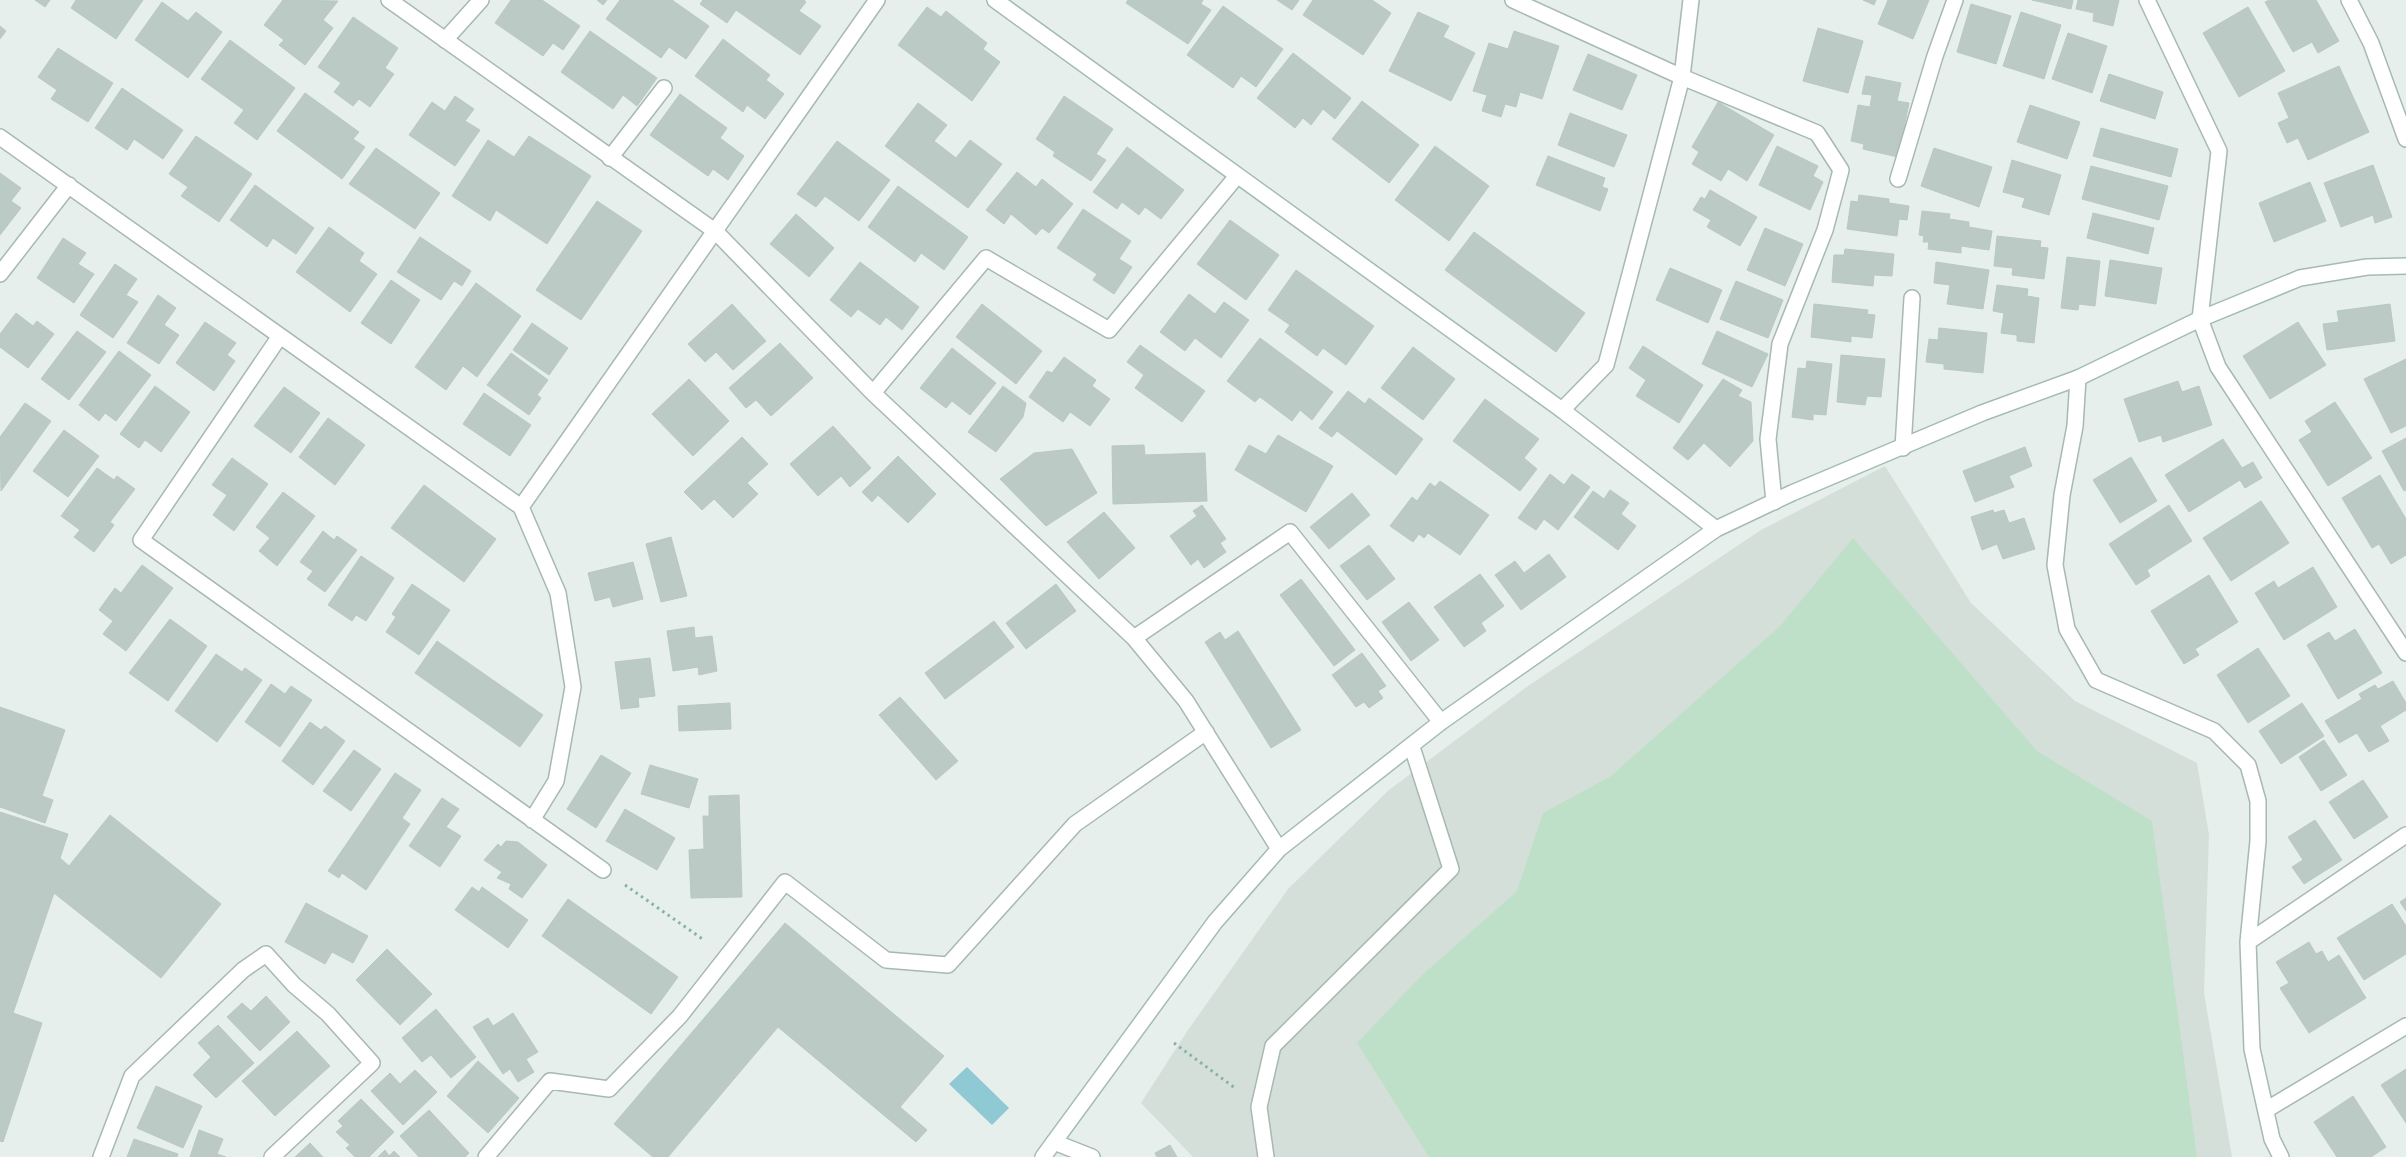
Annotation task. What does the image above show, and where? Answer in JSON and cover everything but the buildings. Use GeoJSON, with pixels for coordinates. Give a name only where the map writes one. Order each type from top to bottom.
{"type":"FeatureCollection","features":[{"type":"Feature","properties":{"kind":"street"},"geometry":{"type":"LineString","coordinates":[[389,0],[715,231],[874,393],[1134,638],[1186,701],[1279,849]]}},
{"type":"Feature","properties":{"kind":"street"},"geometry":{"type":"LineString","coordinates":[[445,40],[481,0]]}},
{"type":"Feature","properties":{"kind":"street"},"geometry":{"type":"LineString","coordinates":[[521,507],[877,0]]}},
{"type":"Feature","properties":{"kind":"street"},"geometry":{"type":"LineString","coordinates":[[995,0],[1562,410],[1716,529]]}},
{"type":"Feature","properties":{"kind":"street"},"geometry":{"type":"LineString","coordinates":[[1513,0],[1682,77],[1817,133],[1842,170],[1825,230],[1780,344],[1768,439],[1774,502]]}},
{"type":"Feature","properties":{"kind":"street"},"geometry":{"type":"LineString","coordinates":[[1562,410],[1606,365],[1682,77],[1691,0]]}},
{"type":"Feature","properties":{"kind":"street"},"geometry":{"type":"LineString","coordinates":[[1898,179],[1935,56],[1955,0]]}},
{"type":"Feature","properties":{"kind":"street"},"geometry":{"type":"LineString","coordinates":[[2148,0],[2219,151],[2200,319],[2218,367],[2406,653]]}},
{"type":"Feature","properties":{"kind":"street"},"geometry":{"type":"LineString","coordinates":[[2349,0],[2371,43],[2406,139]]}},
{"type":"Feature","properties":{"kind":"street"},"geometry":{"type":"LineString","coordinates":[[610,158],[664,88]]}},
{"type":"Feature","properties":{"kind":"street"},"geometry":{"type":"LineString","coordinates":[[0,137],[521,507],[558,593],[573,687],[556,782],[532,820]]}},
{"type":"Feature","properties":{"kind":"street"},"geometry":{"type":"LineString","coordinates":[[874,393],[986,258],[1109,330],[1237,176]]}},
{"type":"Feature","properties":{"kind":"street"},"geometry":{"type":"LineString","coordinates":[[0,274],[69,186]]}},
{"type":"Feature","properties":{"kind":"street"},"geometry":{"type":"LineString","coordinates":[[1043,1157],[1215,922],[1279,849],[1441,722],[1716,529],[1792,493],[1982,413],[2078,378],[2200,319],[2300,278],[2367,266],[2406,266]]}},
{"type":"Feature","properties":{"kind":"street"},"geometry":{"type":"LineString","coordinates":[[1902,448],[1912,298]]}},
{"type":"Feature","properties":{"kind":"street"},"geometry":{"type":"LineString","coordinates":[[280,336],[141,540],[603,870]]}},
{"type":"Feature","properties":{"kind":"street"},"geometry":{"type":"LineString","coordinates":[[2078,378],[2074,426],[2062,495],[2055,565],[2067,629],[2096,680],[2214,731],[2248,765],[2258,801],[2258,841],[2248,942],[2252,1049],[2272,1139],[2281,1157]]}},
{"type":"Feature","properties":{"kind":"street"},"geometry":{"type":"LineString","coordinates":[[1134,638],[1290,532],[1441,722]]}},
{"type":"Feature","properties":{"kind":"street"},"geometry":{"type":"LineString","coordinates":[[486,1157],[550,1081],[609,1088],[680,1016],[785,882],[886,960],[948,965],[1075,824],[1206,732]]}},
{"type":"Feature","properties":{"kind":"street"},"geometry":{"type":"LineString","coordinates":[[1266,1157],[1259,1106],[1273,1046],[1451,869],[1412,746]]}},
{"type":"Feature","properties":{"kind":"street"},"geometry":{"type":"LineString","coordinates":[[2248,942],[2406,835]]}},
{"type":"Feature","properties":{"kind":"street"},"geometry":{"type":"LineString","coordinates":[[101,1157],[132,1076],[243,970],[266,954],[294,985],[328,1014],[372,1063],[272,1157]]}},
{"type":"Feature","properties":{"kind":"street"},"geometry":{"type":"LineString","coordinates":[[2266,1110],[2406,1026]]}},
{"type":"Feature","properties":{"kind":"street"},"geometry":{"type":"LineString","coordinates":[[1054,1142],[1092,1157]]}},
{"type":"Feature","properties":{"kind":"path"},"geometry":{"type":"LineString","coordinates":[[603,870],[727,956]]}},
{"type":"Feature","properties":{"kind":"path"},"geometry":{"type":"LineString","coordinates":[[1174,1043],[1259,1106]]}},
{"type":"Feature","properties":{"kind":"shaded area"},"geometry":{"type":"Polygon","coordinates":[[[1885,466],[1971,603],[2075,701],[2197,763],[2209,835],[2204,993],[2232,1157],[1193,1157],[1141,1103],[1188,1030],[1288,889],[1389,790],[1528,686],[1761,530],[1885,466]]]}},
{"type":"Feature","properties":{"kind":"green space"},"geometry":{"type":"Polygon","coordinates":[[[1853,538],[2037,751],[2152,821],[2197,1157],[1429,1157],[1357,1043],[1420,977],[1517,891],[1543,813],[1611,776],[1780,626],[1853,538]]]}},
{"type":"Feature","properties":{"kind":"water"},"geometry":{"type":"Polygon","coordinates":[[[967,1067],[1009,1108],[992,1125],[949,1084],[967,1067]]]}}]}
